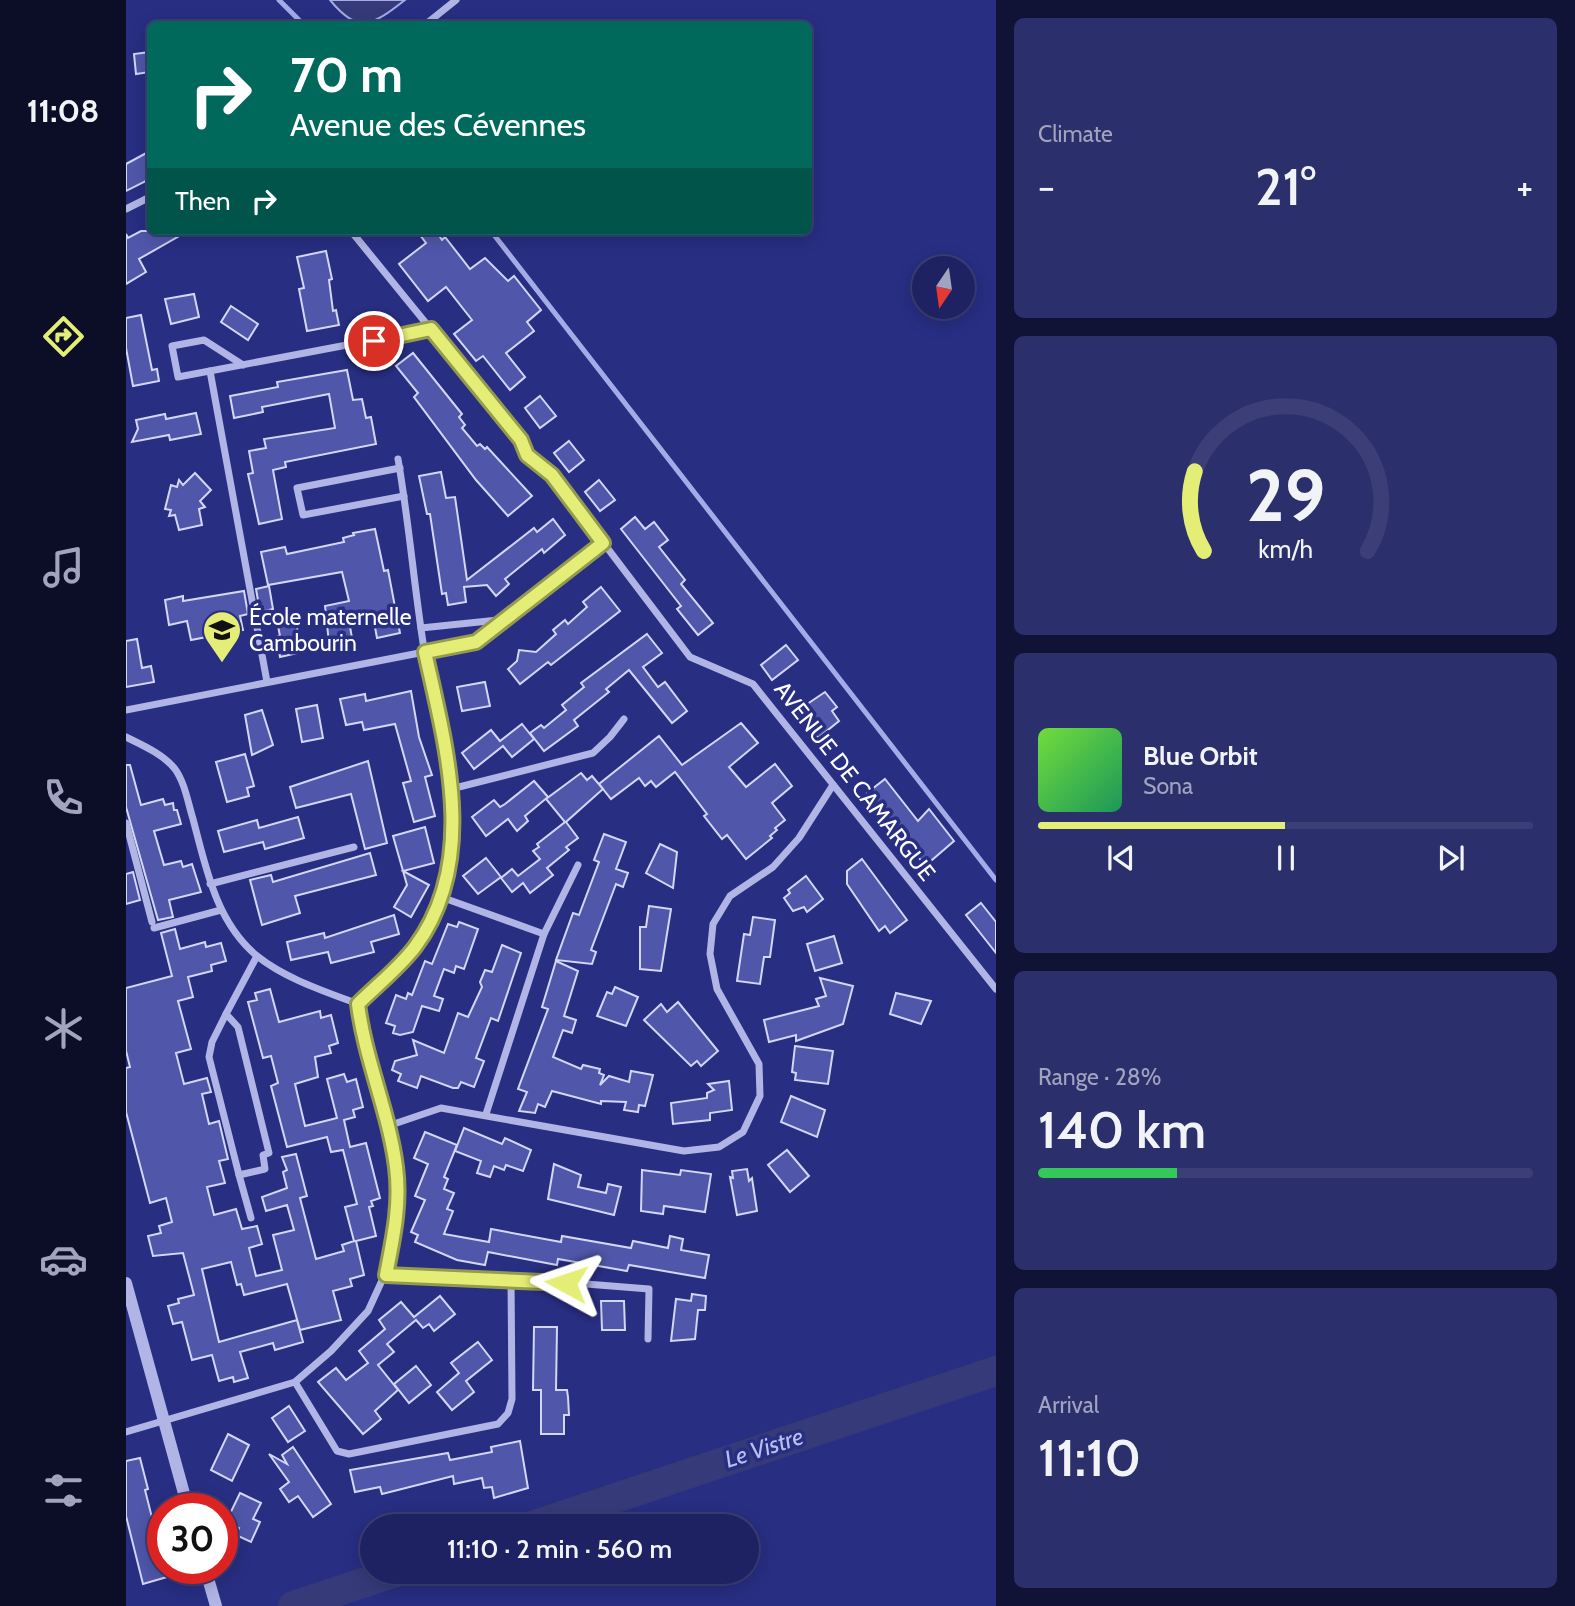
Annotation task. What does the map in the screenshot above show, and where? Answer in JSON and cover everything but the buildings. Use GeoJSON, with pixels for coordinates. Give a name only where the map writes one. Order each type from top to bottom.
{"type":"FeatureCollection","features":[{"type":"Feature","properties":{"kind":"street"},"geometry":{"type":"LineString","coordinates":[[430,21],[456,0]]}},
{"type":"Feature","properties":{"kind":"street"},"geometry":{"type":"LineString","coordinates":[[126,209],[147,198]]}},
{"type":"Feature","properties":{"kind":"street","name":"AVENUE DE CAMARGUE"},"geometry":{"type":"LineString","coordinates":[[354,235],[521,440],[527,455],[552,475],[690,657],[753,684],[996,989]]}},
{"type":"Feature","properties":{"kind":"street"},"geometry":{"type":"LineString","coordinates":[[243,365],[204,340],[173,346],[178,377],[243,365],[431,329]]}},
{"type":"Feature","properties":{"kind":"street"},"geometry":{"type":"LineString","coordinates":[[210,371],[267,682]]}},
{"type":"Feature","properties":{"kind":"street"},"geometry":{"type":"LineString","coordinates":[[358,1004],[415,947],[441,897],[451,862],[455,822],[421,628],[398,459]]}},
{"type":"Feature","properties":{"kind":"street"},"geometry":{"type":"LineString","coordinates":[[400,468],[298,488],[303,514],[404,496]]}},
{"type":"Feature","properties":{"kind":"street"},"geometry":{"type":"LineString","coordinates":[[126,710],[476,642],[603,543]]}},
{"type":"Feature","properties":{"kind":"street"},"geometry":{"type":"LineString","coordinates":[[421,628],[508,619]]}},
{"type":"Feature","properties":{"kind":"street"},"geometry":{"type":"LineString","coordinates":[[451,789],[593,753],[624,719]]}},
{"type":"Feature","properties":{"kind":"street"},"geometry":{"type":"LineString","coordinates":[[126,737],[152,750],[174,769],[186,793],[210,884],[221,910],[236,934],[257,956],[282,973],[358,1004]]}},
{"type":"Feature","properties":{"kind":"street"},"geometry":{"type":"LineString","coordinates":[[388,1126],[441,1108],[684,1150],[719,1147],[743,1132],[760,1096],[760,1064],[717,989],[710,954],[713,923],[730,897],[773,867],[799,838],[833,785]]}},
{"type":"Feature","properties":{"kind":"street"},"geometry":{"type":"LineString","coordinates":[[126,823],[153,925],[221,910]]}},
{"type":"Feature","properties":{"kind":"street"},"geometry":{"type":"LineString","coordinates":[[210,884],[354,847]]}},
{"type":"Feature","properties":{"kind":"street"},"geometry":{"type":"LineString","coordinates":[[486,1114],[544,934],[578,865]]}},
{"type":"Feature","properties":{"kind":"street"},"geometry":{"type":"LineString","coordinates":[[441,897],[544,934]]}},
{"type":"Feature","properties":{"kind":"street"},"geometry":{"type":"LineString","coordinates":[[251,1218],[209,1056],[212,1042],[257,956]]}},
{"type":"Feature","properties":{"kind":"street"},"geometry":{"type":"LineString","coordinates":[[126,1432],[295,1382],[331,1351],[368,1311],[386,1275],[397,1221],[397,1169],[388,1126],[363,1039],[358,1004]]}},
{"type":"Feature","properties":{"kind":"street"},"geometry":{"type":"LineString","coordinates":[[226,1014],[238,1027],[268,1153],[263,1155],[265,1169],[239,1175]]}},
{"type":"Feature","properties":{"kind":"street"},"geometry":{"type":"LineString","coordinates":[[386,1275],[511,1278],[649,1289],[648,1339]]}},
{"type":"Feature","properties":{"kind":"street"},"geometry":{"type":"LineString","coordinates":[[295,1382],[337,1451],[349,1454],[498,1424],[508,1413],[512,1399],[511,1278]]}},
{"type":"Feature","properties":{"kind":"street"},"geometry":{"type":"LineString","coordinates":[[126,1283],[184,1493]]}},
{"type":"Feature","properties":{"kind":"street"},"geometry":{"type":"LineString","coordinates":[[209,1584],[216,1605]]}},
{"type":"Feature","properties":{"kind":"shaded area"},"geometry":{"type":"Polygon","coordinates":[[[330,0],[405,0],[370,21],[356,21],[340,11],[330,0]]]}},
{"type":"Feature","properties":{"kind":"waterway"},"geometry":{"type":"LineString","coordinates":[[279,0],[300,21]]}},
{"type":"Feature","properties":{"kind":"waterway"},"geometry":{"type":"LineString","coordinates":[[494,235],[996,880]]}},
{"type":"Feature","properties":{"kind":"waterway","name":"Le Vistre"},"geometry":{"type":"LineString","coordinates":[[568,1514],[996,1371]]}},
{"type":"Feature","properties":{"kind":"waterway","name":"Le Vistre"},"geometry":{"type":"LineString","coordinates":[[293,1606],[360,1584]]}},
{"type":"Feature","properties":{"kind":"place","name":"École maternelle Cambourin"},"geometry":{"type":"Point","coordinates":[222,664]}},
{"type":"Feature","properties":{"kind":"route"},"geometry":{"type":"LineString","coordinates":[[374,341],[431,329],[521,440],[527,455],[537,466],[552,475],[603,543],[500,626],[476,642],[425,652],[451,789],[455,822],[451,862],[441,897],[415,947],[358,1004],[363,1039],[388,1126],[397,1169],[397,1221],[386,1275],[511,1278],[566,1283]]}}]}
